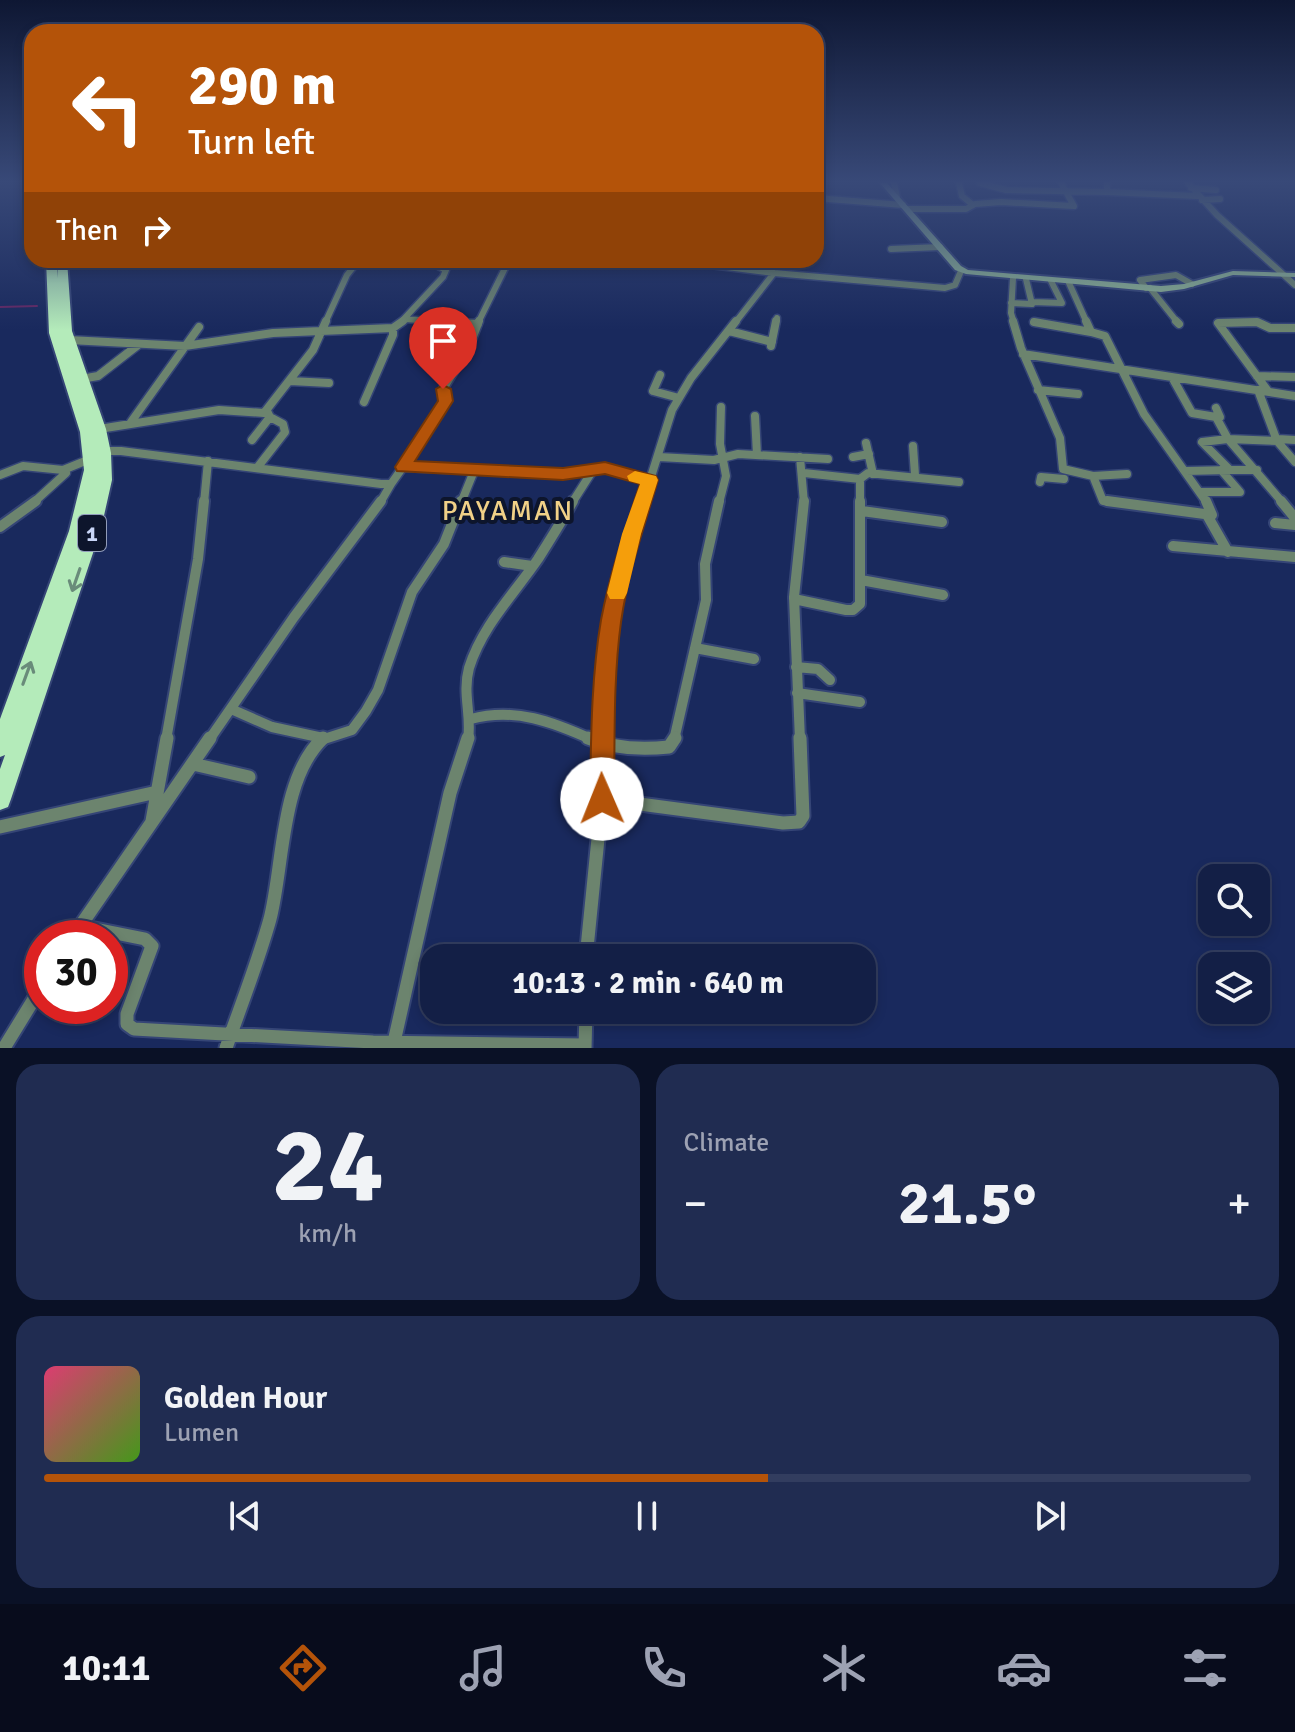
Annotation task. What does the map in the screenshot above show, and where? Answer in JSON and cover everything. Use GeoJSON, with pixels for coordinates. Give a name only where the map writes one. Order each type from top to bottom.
{"type":"FeatureCollection","features":[{"type":"Feature","properties":{"kind":"highway","name":"1"},"geometry":{"type":"LineString","coordinates":[[52,268],[57,299],[99,429],[90,456]]}},
{"type":"Feature","properties":{"kind":"highway","name":"1"},"geometry":{"type":"LineString","coordinates":[[0,799],[8,743],[93,529],[104,480],[90,456],[87,432],[55,333],[61,268]]}},
{"type":"Feature","properties":{"kind":"main road"},"geometry":{"type":"LineString","coordinates":[[927,232],[961,271],[1013,278],[1145,286],[1228,274],[1290,274]]}},
{"type":"Feature","properties":{"kind":"street"},"geometry":{"type":"LineString","coordinates":[[1240,232],[1290,274],[1295,285]]}},
{"type":"Feature","properties":{"kind":"street"},"geometry":{"type":"LineString","coordinates":[[891,249],[940,247]]}},
{"type":"Feature","properties":{"kind":"street"},"geometry":{"type":"LineString","coordinates":[[252,440],[324,330],[353,268]]}},
{"type":"Feature","properties":{"kind":"street"},"geometry":{"type":"LineString","coordinates":[[69,340],[185,346],[273,333],[393,328],[405,319],[445,273],[441,268]]}},
{"type":"Feature","properties":{"kind":"street"},"geometry":{"type":"LineString","coordinates":[[84,920],[341,552],[376,510],[445,401],[443,389],[469,347],[505,268]]}},
{"type":"Feature","properties":{"kind":"street"},"geometry":{"type":"LineString","coordinates":[[736,268],[945,288],[955,285],[961,271]]}},
{"type":"Feature","properties":{"kind":"street"},"geometry":{"type":"LineString","coordinates":[[587,944],[602,799],[601,743],[611,622],[623,562],[672,410],[691,378],[774,273]]}},
{"type":"Feature","properties":{"kind":"street"},"geometry":{"type":"LineString","coordinates":[[1013,278],[1011,313],[1023,354],[1060,438],[1064,478]]}},
{"type":"Feature","properties":{"kind":"street"},"geometry":{"type":"LineString","coordinates":[[1026,279],[1032,302]]}},
{"type":"Feature","properties":{"kind":"street"},"geometry":{"type":"LineString","coordinates":[[1011,303],[1062,303],[1051,281]]}},
{"type":"Feature","properties":{"kind":"street"},"geometry":{"type":"LineString","coordinates":[[1069,283],[1091,332]]}},
{"type":"Feature","properties":{"kind":"street"},"geometry":{"type":"LineString","coordinates":[[1145,286],[1179,324]]}},
{"type":"Feature","properties":{"kind":"street"},"geometry":{"type":"LineString","coordinates":[[729,331],[771,344],[777,318]]}},
{"type":"Feature","properties":{"kind":"street"},"geometry":{"type":"LineString","coordinates":[[405,319],[478,324]]}},
{"type":"Feature","properties":{"kind":"street"},"geometry":{"type":"LineString","coordinates":[[1034,322],[1105,336],[1117,369],[1160,439],[1200,492],[1212,515],[1103,501],[1093,476]]}},
{"type":"Feature","properties":{"kind":"street"},"geometry":{"type":"LineString","coordinates":[[1295,328],[1270,328],[1257,322],[1218,323],[1257,376],[1278,440],[1295,462]]}},
{"type":"Feature","properties":{"kind":"street"},"geometry":{"type":"LineString","coordinates":[[131,422],[199,327]]}},
{"type":"Feature","properties":{"kind":"street"},"geometry":{"type":"LineString","coordinates":[[364,402],[393,335],[393,328]]}},
{"type":"Feature","properties":{"kind":"street"},"geometry":{"type":"LineString","coordinates":[[81,379],[98,376],[138,345]]}},
{"type":"Feature","properties":{"kind":"street"},"geometry":{"type":"LineString","coordinates":[[1023,354],[1291,396],[1295,408]]}},
{"type":"Feature","properties":{"kind":"street"},"geometry":{"type":"LineString","coordinates":[[660,375],[653,391],[679,398]]}},
{"type":"Feature","properties":{"kind":"street"},"geometry":{"type":"LineString","coordinates":[[1257,376],[1295,377]]}},
{"type":"Feature","properties":{"kind":"street"},"geometry":{"type":"LineString","coordinates":[[1173,379],[1191,412],[1216,412],[1228,439],[1295,518]]}},
{"type":"Feature","properties":{"kind":"street"},"geometry":{"type":"LineString","coordinates":[[290,381],[329,383]]}},
{"type":"Feature","properties":{"kind":"street"},"geometry":{"type":"LineString","coordinates":[[1038,390],[1078,394]]}},
{"type":"Feature","properties":{"kind":"street"},"geometry":{"type":"LineString","coordinates":[[471,719],[489,713],[524,715],[560,725],[601,743],[654,749],[669,747],[677,735],[706,600],[705,564],[709,539],[726,476],[722,457],[721,407]]}},
{"type":"Feature","properties":{"kind":"street"},"geometry":{"type":"LineString","coordinates":[[99,429],[219,410],[268,414],[283,424],[285,432],[257,468]]}},
{"type":"Feature","properties":{"kind":"street"},"geometry":{"type":"LineString","coordinates":[[755,416],[757,455]]}},
{"type":"Feature","properties":{"kind":"street"},"geometry":{"type":"LineString","coordinates":[[1200,492],[1240,492],[1202,442],[1228,439],[1295,440]]}},
{"type":"Feature","properties":{"kind":"street"},"geometry":{"type":"LineString","coordinates":[[866,443],[873,474]]}},
{"type":"Feature","properties":{"kind":"street"},"geometry":{"type":"LineString","coordinates":[[913,446],[915,475]]}},
{"type":"Feature","properties":{"kind":"street"},"geometry":{"type":"LineString","coordinates":[[0,475],[23,466],[63,470],[90,456],[121,451],[391,484]]}},
{"type":"Feature","properties":{"kind":"street"},"geometry":{"type":"LineString","coordinates":[[853,457],[869,454]]}},
{"type":"Feature","properties":{"kind":"street"},"geometry":{"type":"LineString","coordinates":[[659,457],[714,460],[757,455],[828,459]]}},
{"type":"Feature","properties":{"kind":"street"},"geometry":{"type":"LineString","coordinates":[[602,799],[783,823],[799,822],[803,816],[794,599],[804,473],[800,457]]}},
{"type":"Feature","properties":{"kind":"street"},"geometry":{"type":"LineString","coordinates":[[151,826],[198,559],[208,461]]}},
{"type":"Feature","properties":{"kind":"street"},"geometry":{"type":"LineString","coordinates":[[403,467],[563,474],[605,468],[650,480]]}},
{"type":"Feature","properties":{"kind":"street"},"geometry":{"type":"LineString","coordinates":[[0,527],[58,484],[66,473],[63,470]]}},
{"type":"Feature","properties":{"kind":"street"},"geometry":{"type":"LineString","coordinates":[[394,1042],[450,793],[467,743],[471,719],[466,710],[465,687],[470,665],[499,609],[532,566],[580,495],[593,470]]}},
{"type":"Feature","properties":{"kind":"street"},"geometry":{"type":"LineString","coordinates":[[1186,471],[1257,470]]}},
{"type":"Feature","properties":{"kind":"street"},"geometry":{"type":"LineString","coordinates":[[231,709],[272,727],[323,738],[352,730],[378,690],[412,592],[444,544],[474,471]]}},
{"type":"Feature","properties":{"kind":"street"},"geometry":{"type":"LineString","coordinates":[[804,473],[860,479]]}},
{"type":"Feature","properties":{"kind":"street"},"geometry":{"type":"LineString","coordinates":[[794,599],[853,610],[860,604],[860,479],[863,474],[915,475],[959,482]]}},
{"type":"Feature","properties":{"kind":"street"},"geometry":{"type":"LineString","coordinates":[[1040,482],[1041,477],[1127,474]]}},
{"type":"Feature","properties":{"kind":"street"},"geometry":{"type":"LineString","coordinates":[[862,511],[942,522]]}},
{"type":"Feature","properties":{"kind":"street"},"geometry":{"type":"LineString","coordinates":[[1207,515],[1228,552]]}},
{"type":"Feature","properties":{"kind":"street"},"geometry":{"type":"LineString","coordinates":[[1275,523],[1295,525]]}},
{"type":"Feature","properties":{"kind":"street"},"geometry":{"type":"LineString","coordinates":[[1173,546],[1295,557]]}},
{"type":"Feature","properties":{"kind":"street"},"geometry":{"type":"LineString","coordinates":[[504,562],[532,566]]}},
{"type":"Feature","properties":{"kind":"street"},"geometry":{"type":"LineString","coordinates":[[861,580],[943,595]]}},
{"type":"Feature","properties":{"kind":"street"},"geometry":{"type":"LineString","coordinates":[[695,648],[754,659]]}},
{"type":"Feature","properties":{"kind":"street"},"geometry":{"type":"LineString","coordinates":[[796,667],[818,669],[830,680]]}},
{"type":"Feature","properties":{"kind":"street"},"geometry":{"type":"LineString","coordinates":[[797,693],[860,702]]}},
{"type":"Feature","properties":{"kind":"street"},"geometry":{"type":"LineString","coordinates":[[226,1048],[269,921],[278,883],[285,817],[310,751],[323,738]]}},
{"type":"Feature","properties":{"kind":"street"},"geometry":{"type":"LineString","coordinates":[[193,764],[249,777]]}},
{"type":"Feature","properties":{"kind":"street"},"geometry":{"type":"LineString","coordinates":[[0,827],[157,792]]}},
{"type":"Feature","properties":{"kind":"street"},"geometry":{"type":"LineString","coordinates":[[128,937],[145,939],[152,946],[128,1011]]}},
{"type":"Feature","properties":{"kind":"street"},"geometry":{"type":"LineString","coordinates":[[4,1048],[24,1015]]}},
{"type":"Feature","properties":{"kind":"street"},"geometry":{"type":"LineString","coordinates":[[127,1024],[134,1029],[233,1033],[355,1044],[394,1042],[585,1047],[586,1024]]}},
{"type":"Feature","properties":{"kind":"waterway"},"geometry":{"type":"LineString","coordinates":[[0,307],[37,306]]}},
{"type":"Feature","properties":{"kind":"slow traffic"},"geometry":{"type":"LineString","coordinates":[[617,593],[631,534],[650,480],[635,476]]}},
{"type":"Feature","properties":{"kind":"district","name":"PAYAMAN"},"geometry":{"type":"Point","coordinates":[508,511]}},
{"type":"Feature","properties":{"kind":"route"},"geometry":{"type":"LineString","coordinates":[[443,389],[445,401],[403,467],[563,474],[605,468],[650,480],[623,562],[611,622],[604,683],[602,799]]}}]}
